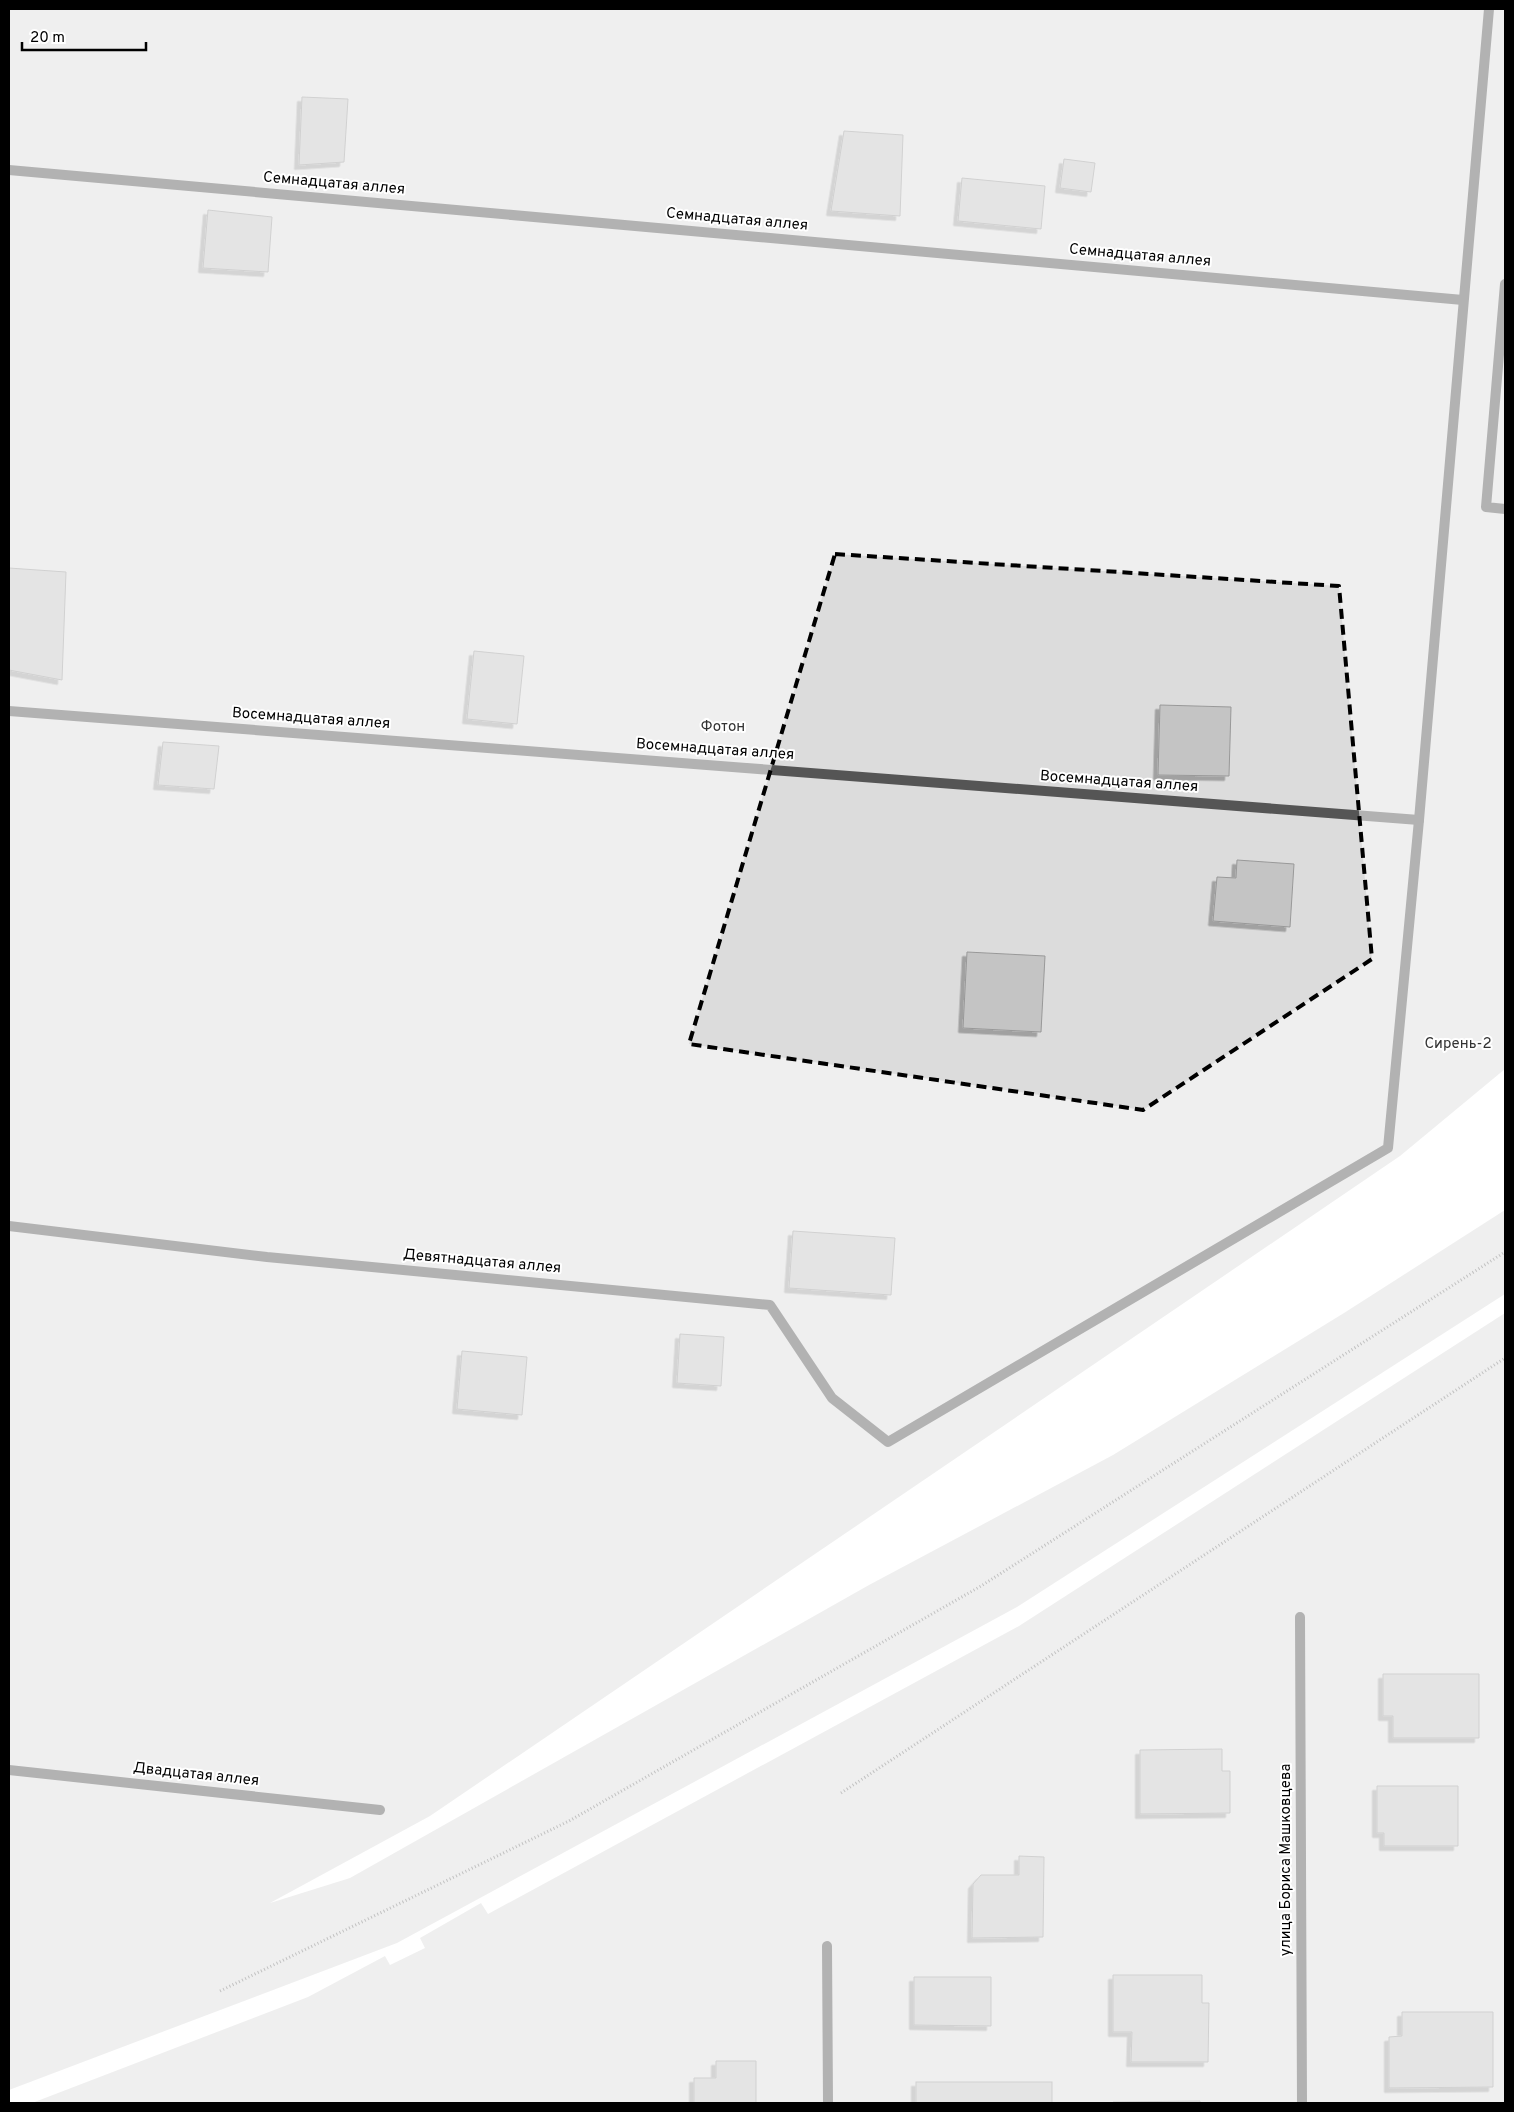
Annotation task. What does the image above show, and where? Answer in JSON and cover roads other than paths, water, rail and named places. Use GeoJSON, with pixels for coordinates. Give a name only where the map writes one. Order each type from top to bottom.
{"type":"FeatureCollection","features":[{"type":"Feature","properties":{"kind":"street"},"geometry":{"type":"LineString","coordinates":[[1419,820],[1489,9]]}},
{"type":"Feature","properties":{"kind":"street","name":"Семнадцатая аллея"},"geometry":{"type":"LineString","coordinates":[[9,170],[1463,300]]}},
{"type":"Feature","properties":{"kind":"street"},"geometry":{"type":"LineString","coordinates":[[1505,284],[1486,507],[1505,508]]}},
{"type":"Feature","properties":{"kind":"street","name":"Восемнадцатая аллея"},"geometry":{"type":"LineString","coordinates":[[9,710],[1419,820]]}},
{"type":"Feature","properties":{"kind":"street","name":"Девятнадцатая аллея"},"geometry":{"type":"LineString","coordinates":[[9,1226],[267,1257],[770,1305],[832,1398],[888,1442],[1388,1148],[1419,820]]}},
{"type":"Feature","properties":{"kind":"street","name":"улица Бориса Машковцева"},"geometry":{"type":"LineString","coordinates":[[1300,1618],[1302,2103]]}},
{"type":"Feature","properties":{"kind":"street","name":"Двадцатая аллея"},"geometry":{"type":"LineString","coordinates":[[9,1770],[380,1810]]}},
{"type":"Feature","properties":{"kind":"street"},"geometry":{"type":"LineString","coordinates":[[827,1946],[828,2103]]}},
{"type":"Feature","properties":{"kind":"park label","name":"Фотон"},"geometry":{"type":"Point","coordinates":[723,727]}},
{"type":"Feature","properties":{"kind":"park label","name":"Сирень-2"},"geometry":{"type":"Point","coordinates":[1458,1044]}}]}
